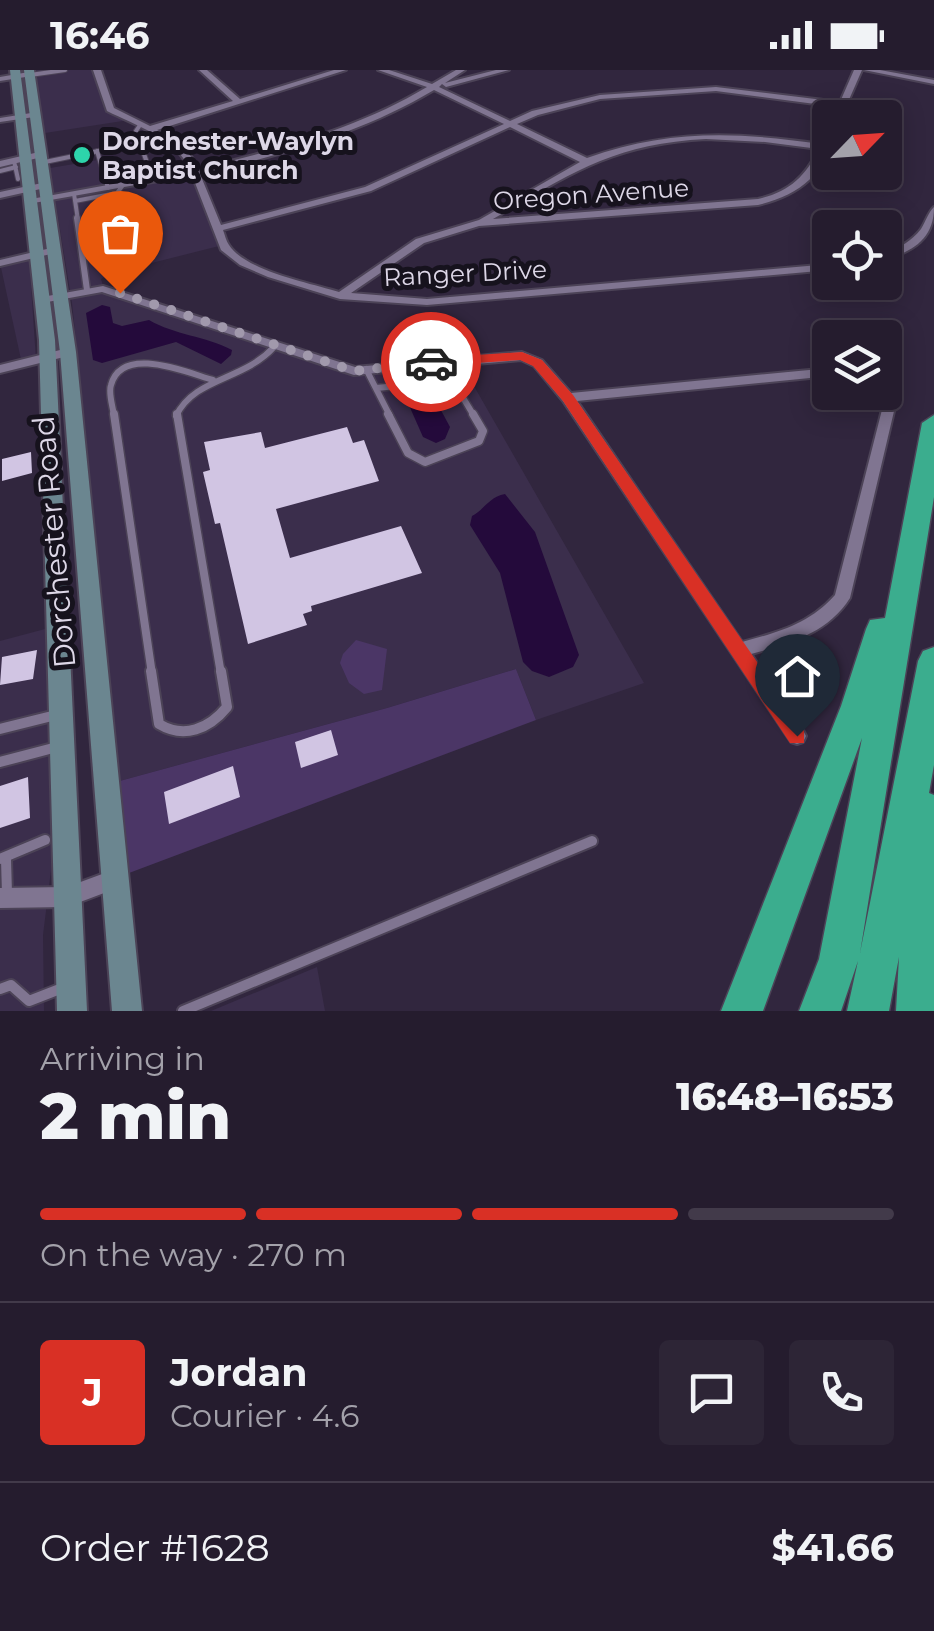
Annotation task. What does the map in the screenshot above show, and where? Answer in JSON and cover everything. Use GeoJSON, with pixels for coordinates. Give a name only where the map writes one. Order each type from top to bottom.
{"type":"FeatureCollection","features":[{"type":"Feature","properties":{"kind":"highway"},"geometry":{"type":"LineString","coordinates":[[820,1011],[839,959],[934,423]]}},
{"type":"Feature","properties":{"kind":"highway"},"geometry":{"type":"LineString","coordinates":[[742,1011],[858,706],[918,508]]}},
{"type":"Feature","properties":{"kind":"highway"},"geometry":{"type":"LineString","coordinates":[[868,1011],[934,661]]}},
{"type":"Feature","properties":{"kind":"highway"},"geometry":{"type":"LineString","coordinates":[[917,1011],[924,730]]}},
{"type":"Feature","properties":{"kind":"main road","name":"Dorchester Road"},"geometry":{"type":"LineString","coordinates":[[24,73],[35,114],[27,161]]}},
{"type":"Feature","properties":{"kind":"main road","name":"Dorchester Road"},"geometry":{"type":"LineString","coordinates":[[24,73],[21,116],[27,161],[37,194],[58,354],[127,1011]]}},
{"type":"Feature","properties":{"kind":"main road","name":"Dorchester Road"},"geometry":{"type":"LineString","coordinates":[[58,354],[61,714],[72,1011]]}},
{"type":"Feature","properties":{"kind":"street","name":"Ranger Drive"},"geometry":{"type":"LineString","coordinates":[[97,70],[110,109],[145,127],[190,159],[225,248],[244,263],[340,296],[428,302],[812,270]]}},
{"type":"Feature","properties":{"kind":"street"},"geometry":{"type":"LineString","coordinates":[[203,70],[238,102]]}},
{"type":"Feature","properties":{"kind":"street"},"geometry":{"type":"LineString","coordinates":[[145,127],[342,70]]}},
{"type":"Feature","properties":{"kind":"street"},"geometry":{"type":"LineString","coordinates":[[382,70],[436,88],[588,162]]}},
{"type":"Feature","properties":{"kind":"street"},"geometry":{"type":"LineString","coordinates":[[0,195],[74,198],[197,172],[324,136],[409,103],[462,70]]}},
{"type":"Feature","properties":{"kind":"street"},"geometry":{"type":"LineString","coordinates":[[436,88],[500,70]]}},
{"type":"Feature","properties":{"kind":"street"},"geometry":{"type":"LineString","coordinates":[[845,100],[858,70]]}},
{"type":"Feature","properties":{"kind":"street"},"geometry":{"type":"LineString","coordinates":[[868,70],[934,82]]}},
{"type":"Feature","properties":{"kind":"street"},"geometry":{"type":"LineString","coordinates":[[0,79],[24,73]]}},
{"type":"Feature","properties":{"kind":"street"},"geometry":{"type":"LineString","coordinates":[[216,229],[368,188],[510,124],[566,104],[656,90],[746,90],[812,100]]}},
{"type":"Feature","properties":{"kind":"street"},"geometry":{"type":"LineString","coordinates":[[0,120],[35,114]]}},
{"type":"Feature","properties":{"kind":"street"},"geometry":{"type":"LineString","coordinates":[[478,223],[588,162],[643,142],[692,136],[758,137],[812,145]]}},
{"type":"Feature","properties":{"kind":"street"},"geometry":{"type":"LineString","coordinates":[[0,167],[27,161]]}},
{"type":"Feature","properties":{"kind":"street","name":"Oregon Avenue"},"geometry":{"type":"LineString","coordinates":[[340,296],[420,241],[478,223],[777,198],[802,186],[812,168]]}},
{"type":"Feature","properties":{"kind":"street"},"geometry":{"type":"LineString","coordinates":[[902,248],[930,228],[934,210]]}},
{"type":"Feature","properties":{"kind":"street"},"geometry":{"type":"LineString","coordinates":[[0,263],[44,252]]}},
{"type":"Feature","properties":{"kind":"street"},"geometry":{"type":"LineString","coordinates":[[51,298],[86,290],[120,293],[354,371],[522,356],[538,363],[568,398],[797,736]]}},
{"type":"Feature","properties":{"kind":"street"},"geometry":{"type":"LineString","coordinates":[[0,369],[58,354]]}},
{"type":"Feature","properties":{"kind":"street"},"geometry":{"type":"LineString","coordinates":[[568,398],[812,374]]}},
{"type":"Feature","properties":{"kind":"street"},"geometry":{"type":"LineString","coordinates":[[738,650],[799,634],[825,620],[842,598],[888,410]]}},
{"type":"Feature","properties":{"kind":"street"},"geometry":{"type":"LineString","coordinates":[[4,898],[68,898],[113,880]]}},
{"type":"Feature","properties":{"kind":"lane"},"geometry":{"type":"LineString","coordinates":[[24,73],[65,70]]}},
{"type":"Feature","properties":{"kind":"lane"},"geometry":{"type":"LineString","coordinates":[[145,127],[136,131],[153,180]]}},
{"type":"Feature","properties":{"kind":"lane"},"geometry":{"type":"LineString","coordinates":[[18,179],[27,161],[108,149]]}},
{"type":"Feature","properties":{"kind":"lane"},"geometry":{"type":"LineString","coordinates":[[97,152],[108,188]]}},
{"type":"Feature","properties":{"kind":"lane"},"geometry":{"type":"LineString","coordinates":[[86,290],[74,198],[118,193],[123,185]]}},
{"type":"Feature","properties":{"kind":"lane"},"geometry":{"type":"LineString","coordinates":[[213,380],[146,363],[122,371],[110,386],[158,724],[182,733],[210,724],[227,707],[176,416],[186,398],[213,380],[250,369],[274,346]]}},
{"type":"Feature","properties":{"kind":"lane"},"geometry":{"type":"LineString","coordinates":[[366,369],[408,453],[425,462],[480,441],[483,431],[458,391],[418,384],[376,388]]}},
{"type":"Feature","properties":{"kind":"lane"},"geometry":{"type":"LineString","coordinates":[[0,729],[61,714]]}},
{"type":"Feature","properties":{"kind":"lane"},"geometry":{"type":"LineString","coordinates":[[0,762],[62,746]]}},
{"type":"Feature","properties":{"kind":"lane"},"geometry":{"type":"LineString","coordinates":[[4,898],[3,859],[45,840]]}},
{"type":"Feature","properties":{"kind":"lane"},"geometry":{"type":"LineString","coordinates":[[183,1011],[592,841]]}},
{"type":"Feature","properties":{"kind":"lane"},"geometry":{"type":"LineString","coordinates":[[0,989],[12,985],[31,1006],[71,985]]}},
{"type":"Feature","properties":{"kind":"shaded area"},"geometry":{"type":"Polygon","coordinates":[[[34,70],[97,70],[110,109],[129,120],[45,133],[34,70]]]}},
{"type":"Feature","properties":{"kind":"shaded area"},"geometry":{"type":"Polygon","coordinates":[[[98,160],[104,188],[197,172],[223,245],[112,273],[101,279],[104,289],[148,308],[354,371],[459,360],[644,683],[536,720],[516,669],[116,782],[72,303],[50,168],[98,160]]]}},
{"type":"Feature","properties":{"kind":"shaded area"},"geometry":{"type":"Polygon","coordinates":[[[29,256],[36,360],[22,364],[0,263],[29,256]]]}},
{"type":"Feature","properties":{"kind":"shaded area"},"geometry":{"type":"Polygon","coordinates":[[[102,305],[110,307],[113,323],[122,326],[149,320],[222,345],[232,350],[231,355],[221,364],[176,342],[102,363],[93,360],[86,313],[102,305]]]}},
{"type":"Feature","properties":{"kind":"shaded area"},"geometry":{"type":"Polygon","coordinates":[[[420,397],[436,401],[450,427],[445,439],[436,443],[423,437],[408,403],[420,397]]]}},
{"type":"Feature","properties":{"kind":"shaded area"},"geometry":{"type":"Polygon","coordinates":[[[505,494],[535,532],[579,655],[573,667],[549,677],[532,671],[523,662],[500,573],[470,525],[472,516],[505,494]]]}},
{"type":"Feature","properties":{"kind":"shaded area"},"geometry":{"type":"Polygon","coordinates":[[[45,629],[52,862],[43,935],[44,1011],[0,1011],[0,641],[45,629]]]}},
{"type":"Feature","properties":{"kind":"shaded area"},"geometry":{"type":"Polygon","coordinates":[[[356,640],[387,649],[382,690],[364,694],[349,683],[340,663],[356,640]]]}},
{"type":"Feature","properties":{"kind":"shaded area"},"geometry":{"type":"Polygon","coordinates":[[[516,669],[536,720],[129,873],[116,782],[516,669]]]}},
{"type":"Feature","properties":{"kind":"shaded area"},"geometry":{"type":"Polygon","coordinates":[[[317,967],[325,1011],[211,1011],[317,967]]]}},
{"type":"Feature","properties":{"kind":"building"},"geometry":{"type":"Polygon","coordinates":[[[347,427],[353,443],[364,440],[379,481],[276,509],[290,558],[401,526],[422,573],[311,606],[312,611],[303,614],[307,625],[248,644],[220,523],[215,524],[203,472],[210,470],[204,442],[261,432],[265,448],[347,427]]]}},
{"type":"Feature","properties":{"kind":"building"},"geometry":{"type":"Polygon","coordinates":[[[31,452],[32,473],[2,481],[2,459],[31,452]]]}},
{"type":"Feature","properties":{"kind":"building"},"geometry":{"type":"Polygon","coordinates":[[[37,650],[33,679],[0,685],[2,657],[37,650]]]}},
{"type":"Feature","properties":{"kind":"building"},"geometry":{"type":"Polygon","coordinates":[[[331,730],[338,755],[301,768],[295,742],[331,730]]]}},
{"type":"Feature","properties":{"kind":"building"},"geometry":{"type":"Polygon","coordinates":[[[233,766],[240,797],[169,824],[164,792],[233,766]]]}},
{"type":"Feature","properties":{"kind":"building"},"geometry":{"type":"Polygon","coordinates":[[[28,777],[30,818],[0,828],[0,786],[28,777]]]}},
{"type":"Feature","properties":{"kind":"way so far"},"geometry":{"type":"LineString","coordinates":[[120,293],[354,371],[431,362]]}},
{"type":"Feature","properties":{"kind":"place","name":"Dorchester-Waylyn Baptist Church"},"geometry":{"type":"Point","coordinates":[82,155]}},
{"type":"Feature","properties":{"kind":"route"},"geometry":{"type":"LineString","coordinates":[[431,362],[522,356],[538,363],[568,398],[797,736]]}}]}
